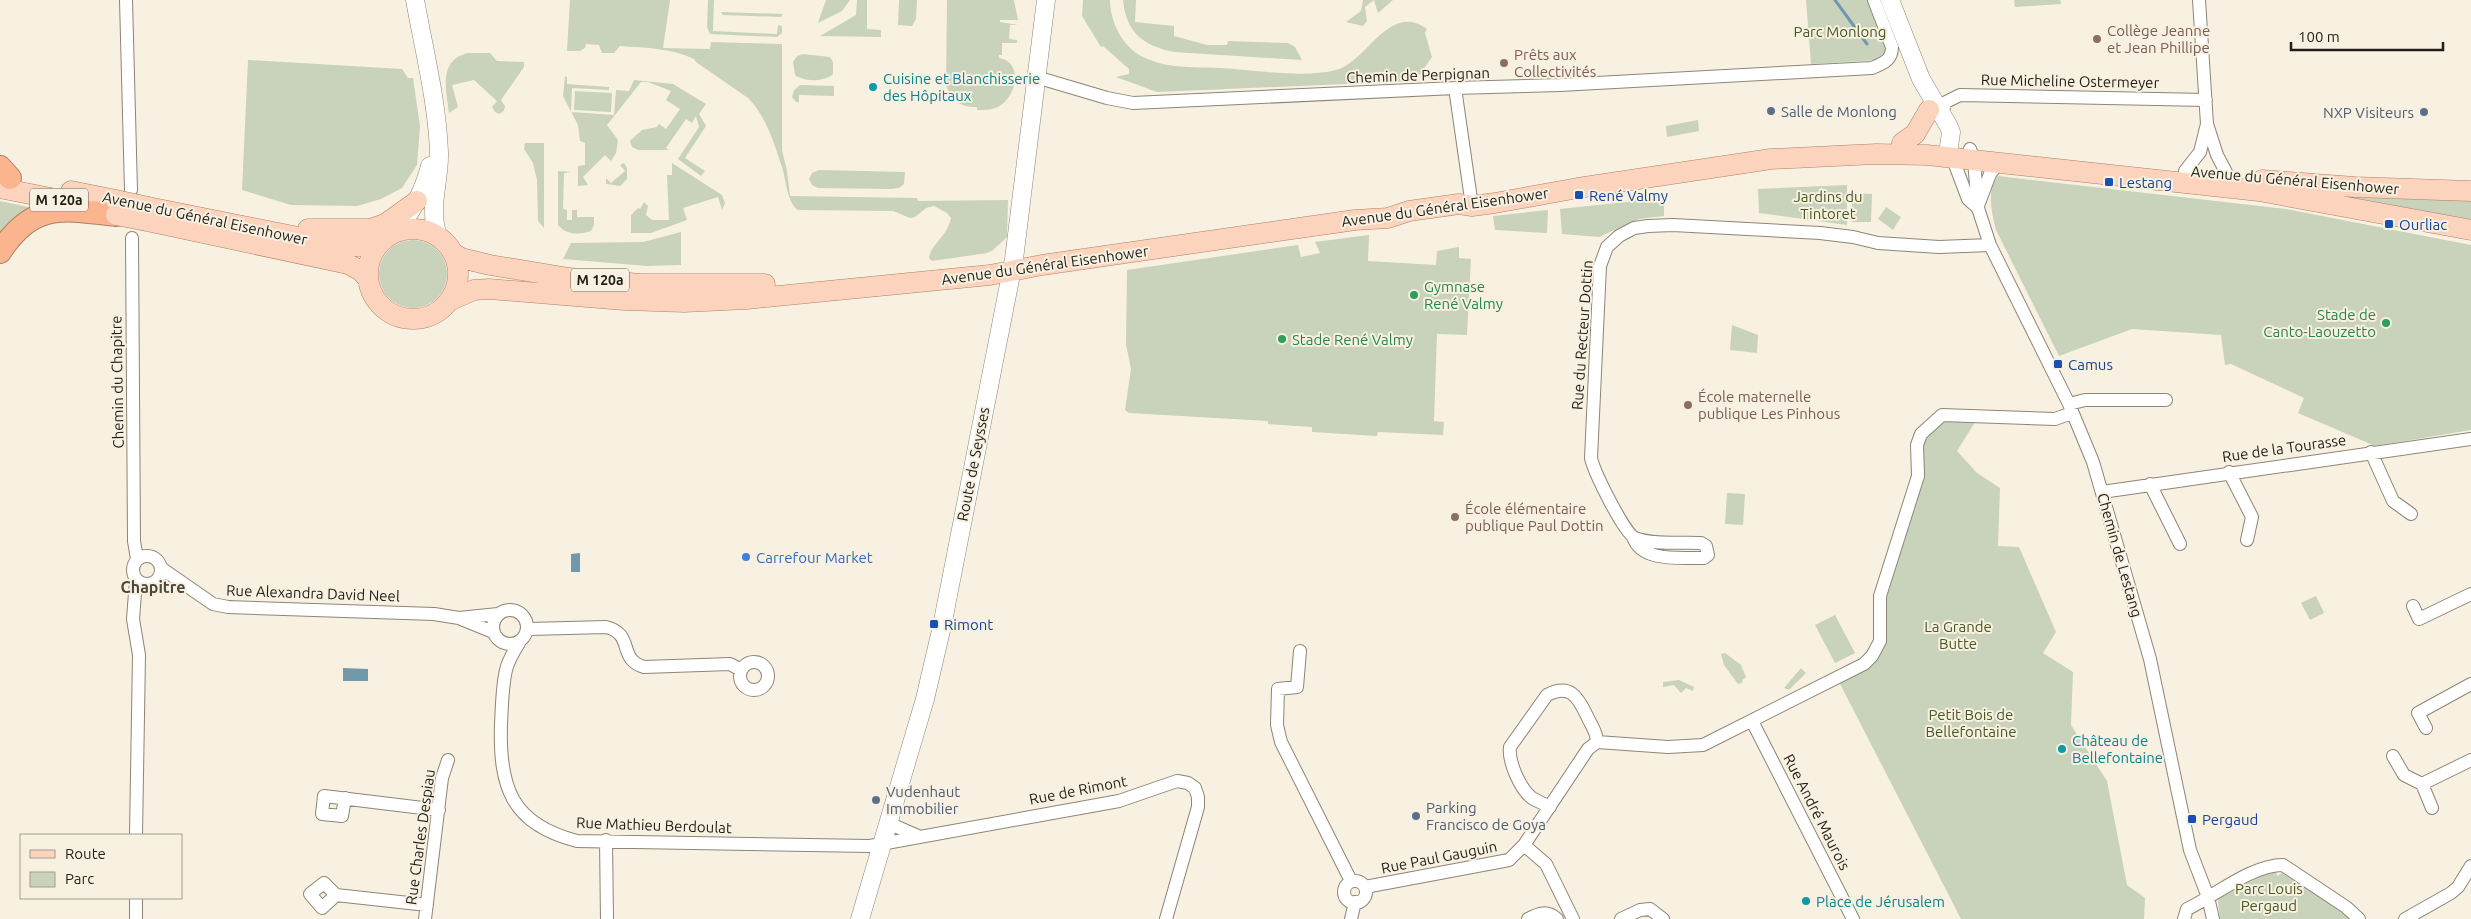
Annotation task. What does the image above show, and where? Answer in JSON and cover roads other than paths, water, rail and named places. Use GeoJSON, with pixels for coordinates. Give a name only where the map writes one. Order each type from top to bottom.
{"type":"FeatureCollection","features":[{"type":"Feature","properties":{"kind":"highway"},"geometry":{"type":"LineString","coordinates":[[0,252],[24,222],[36,216],[121,202]]}},
{"type":"Feature","properties":{"kind":"main road"},"geometry":{"type":"LineString","coordinates":[[415,0],[435,110],[439,153],[433,213],[438,236]]}},
{"type":"Feature","properties":{"kind":"main road","name":"Route de Seysses"},"geometry":{"type":"LineString","coordinates":[[860,919],[932,672],[1013,265],[1046,0]]}},
{"type":"Feature","properties":{"kind":"main road","name":"Chemin de Lestang"},"geometry":{"type":"LineString","coordinates":[[1890,0],[1926,90],[1936,111],[1951,132],[1951,152]]}},
{"type":"Feature","properties":{"kind":"main road"},"geometry":{"type":"LineString","coordinates":[[1902,143],[1915,134],[1936,111]]}},
{"type":"Feature","properties":{"kind":"main road"},"geometry":{"type":"LineString","coordinates":[[387,238],[401,230],[420,229],[438,236],[453,253],[458,269],[458,278],[449,301],[434,314],[415,319],[396,316],[374,298],[368,279],[370,259],[387,238],[409,216],[417,201],[430,167],[437,133]]}},
{"type":"Feature","properties":{"kind":"main road","name":"Avenue du Général Eisenhower"},"geometry":{"type":"LineString","coordinates":[[453,253],[462,258],[490,265],[569,278],[641,284],[751,285],[1013,265],[1356,220],[1388,218],[1409,211],[1782,148],[1927,143],[1951,152]]}},
{"type":"Feature","properties":{"kind":"main road","name":"Avenue du Général Eisenhower"},"geometry":{"type":"LineString","coordinates":[[1471,200],[1578,188],[1771,159],[1951,152],[2356,187],[2471,190]]}},
{"type":"Feature","properties":{"kind":"main road","name":"Avenue du Général Eisenhower"},"geometry":{"type":"LineString","coordinates":[[1972,155],[1999,163],[2259,191],[2471,230]]}},
{"type":"Feature","properties":{"kind":"main road","name":"Avenue du Général Eisenhower"},"geometry":{"type":"LineString","coordinates":[[2,177],[90,206],[121,202],[148,214],[348,264],[361,271],[368,279]]}},
{"type":"Feature","properties":{"kind":"main road"},"geometry":{"type":"LineString","coordinates":[[252,228],[273,224],[301,229],[370,229],[385,224],[417,201]]}},
{"type":"Feature","properties":{"kind":"main road","name":"Avenue du Général Eisenhower"},"geometry":{"type":"LineString","coordinates":[[148,214],[252,228],[343,246],[360,246],[387,238]]}},
{"type":"Feature","properties":{"kind":"main road","name":"Avenue du Général Eisenhower"},"geometry":{"type":"LineString","coordinates":[[449,301],[474,290],[489,289],[624,300],[684,302],[747,299],[990,275],[1013,265]]}},
{"type":"Feature","properties":{"kind":"street"},"geometry":{"type":"LineString","coordinates":[[121,202],[126,0]]}},
{"type":"Feature","properties":{"kind":"street","name":"Chemin de Perpignan"},"geometry":{"type":"LineString","coordinates":[[1036,77],[1107,98],[1133,103],[1560,85],[1872,68],[1888,60],[1892,55],[1892,47],[1874,0]]}},
{"type":"Feature","properties":{"kind":"street"},"geometry":{"type":"LineString","coordinates":[[2199,0],[2208,124],[2217,155],[2228,176]]}},
{"type":"Feature","properties":{"kind":"street"},"geometry":{"type":"LineString","coordinates":[[1455,88],[1471,200]]}},
{"type":"Feature","properties":{"kind":"street","name":"Rue Micheline Ostermeyer"},"geometry":{"type":"LineString","coordinates":[[1936,111],[1946,102],[1960,95],[2206,100]]}},
{"type":"Feature","properties":{"kind":"street"},"geometry":{"type":"LineString","coordinates":[[2185,171],[2200,152],[2208,124]]}},
{"type":"Feature","properties":{"kind":"street","name":"Chemin de Lestang"},"geometry":{"type":"LineString","coordinates":[[1951,152],[1968,199],[1978,208]]}},
{"type":"Feature","properties":{"kind":"street","name":"Chemin de Lestang"},"geometry":{"type":"LineString","coordinates":[[1972,155],[1978,208],[1990,245],[2071,408],[2088,448],[2102,492],[2150,659],[2193,861],[2208,896],[2213,919]]}},
{"type":"Feature","properties":{"kind":"street"},"geometry":{"type":"LineString","coordinates":[[1978,208],[1990,174],[1999,163]]}},
{"type":"Feature","properties":{"kind":"street","name":"Rue du Recteur Dottin"},"geometry":{"type":"LineString","coordinates":[[1633,537],[1645,541],[1700,543],[1706,546],[1708,555],[1704,558],[1649,554],[1635,544],[1633,537],[1616,511],[1596,472],[1591,458],[1600,266],[1607,247],[1619,236],[1634,228],[1674,225],[1820,233],[1878,243],[1930,247],[1990,245]]}},
{"type":"Feature","properties":{"kind":"street","name":"Chemin du Chapitre"},"geometry":{"type":"LineString","coordinates":[[132,238],[135,526],[143,558]]}},
{"type":"Feature","properties":{"kind":"street"},"geometry":{"type":"LineString","coordinates":[[1550,807],[1530,797],[1523,787],[1509,754],[1510,747],[1547,695],[1556,691],[1577,696],[1596,734],[1597,742],[1668,747],[1703,745],[1864,664],[1877,649],[1881,633],[1880,596],[1918,476],[1917,445],[1921,434],[1935,419],[1942,415],[1952,414],[2055,419],[2085,400],[2166,400]]}},
{"type":"Feature","properties":{"kind":"street","name":"Rue de la Tourasse"},"geometry":{"type":"LineString","coordinates":[[2102,492],[2471,438]]}},
{"type":"Feature","properties":{"kind":"street"},"geometry":{"type":"LineString","coordinates":[[2371,452],[2372,459],[2393,501],[2411,514]]}},
{"type":"Feature","properties":{"kind":"street"},"geometry":{"type":"LineString","coordinates":[[2230,472],[2252,517],[2247,540]]}},
{"type":"Feature","properties":{"kind":"street"},"geometry":{"type":"LineString","coordinates":[[2150,484],[2180,544]]}},
{"type":"Feature","properties":{"kind":"street"},"geometry":{"type":"LineString","coordinates":[[136,834],[139,655],[133,619],[134,606],[150,578],[132,572],[143,558]]}},
{"type":"Feature","properties":{"kind":"street","name":"Rue Alexandra David Neel"},"geometry":{"type":"LineString","coordinates":[[143,558],[157,560],[150,578],[175,578],[213,604],[228,608],[434,614],[459,618]]}},
{"type":"Feature","properties":{"kind":"street"},"geometry":{"type":"LineString","coordinates":[[2413,606],[2419,619],[2471,594]]}},
{"type":"Feature","properties":{"kind":"street"},"geometry":{"type":"LineString","coordinates":[[504,611],[518,612],[523,616],[528,629],[519,643],[505,644],[496,636],[459,618],[498,614],[504,611]]}},
{"type":"Feature","properties":{"kind":"street"},"geometry":{"type":"LineString","coordinates":[[496,636],[494,619],[498,614]]}},
{"type":"Feature","properties":{"kind":"street"},"geometry":{"type":"LineString","coordinates":[[528,629],[606,627],[616,629],[622,634],[629,657],[634,664],[644,666],[730,664],[741,670]]}},
{"type":"Feature","properties":{"kind":"street","name":"Rue Mathieu Berdoulat"},"geometry":{"type":"LineString","coordinates":[[496,636],[506,669],[500,756],[507,788],[519,809],[536,824],[554,835],[577,841],[606,840],[818,846],[882,844]]}},
{"type":"Feature","properties":{"kind":"street","name":"Rue Mathieu Berdoulat"},"geometry":{"type":"LineString","coordinates":[[506,669],[519,643]]}},
{"type":"Feature","properties":{"kind":"street"},"geometry":{"type":"LineString","coordinates":[[1300,651],[1297,688],[1278,689],[1277,725],[1281,742],[1351,882]]}},
{"type":"Feature","properties":{"kind":"street"},"geometry":{"type":"LineString","coordinates":[[2426,728],[2418,713],[2471,684]]}},
{"type":"Feature","properties":{"kind":"street","name":"Rue André Maurois"},"geometry":{"type":"LineString","coordinates":[[1752,721],[1853,919]]}},
{"type":"Feature","properties":{"kind":"street","name":"Rue Paul Gauguin"},"geometry":{"type":"LineString","coordinates":[[1365,887],[1497,864],[1509,860],[1524,845],[1588,749],[1597,742]]}},
{"type":"Feature","properties":{"kind":"street"},"geometry":{"type":"LineString","coordinates":[[2393,756],[2404,775],[2422,784],[2432,808]]}},
{"type":"Feature","properties":{"kind":"street","name":"Rue Charles Despiau"},"geometry":{"type":"LineString","coordinates":[[425,919],[442,778],[448,760]]}},
{"type":"Feature","properties":{"kind":"street"},"geometry":{"type":"LineString","coordinates":[[2422,784],[2471,760]]}},
{"type":"Feature","properties":{"kind":"street","name":"Rue de Rimont"},"geometry":{"type":"LineString","coordinates":[[882,844],[1119,801],[1161,785],[1177,781],[1188,783],[1195,788],[1198,797],[1198,807],[1166,919]]}},
{"type":"Feature","properties":{"kind":"street"},"geometry":{"type":"LineString","coordinates":[[345,798],[439,810]]}},
{"type":"Feature","properties":{"kind":"street"},"geometry":{"type":"LineString","coordinates":[[888,823],[918,836]]}},
{"type":"Feature","properties":{"kind":"street"},"geometry":{"type":"LineString","coordinates":[[606,840],[607,919]]}},
{"type":"Feature","properties":{"kind":"street"},"geometry":{"type":"LineString","coordinates":[[1524,845],[1546,864],[1573,919]]}},
{"type":"Feature","properties":{"kind":"street"},"geometry":{"type":"LineString","coordinates":[[2184,919],[2187,908],[2203,902],[2208,896],[2272,865],[2283,864],[2346,907],[2359,919]]}},
{"type":"Feature","properties":{"kind":"street"},"geometry":{"type":"LineString","coordinates":[[2405,919],[2451,893],[2471,866]]}},
{"type":"Feature","properties":{"kind":"street"},"geometry":{"type":"LineString","coordinates":[[1359,881],[1365,887],[1363,899],[1355,902],[1347,900],[1344,896],[1344,887],[1351,882],[1359,881]]}},
{"type":"Feature","properties":{"kind":"street"},"geometry":{"type":"LineString","coordinates":[[336,896],[427,905]]}},
{"type":"Feature","properties":{"kind":"street"},"geometry":{"type":"LineString","coordinates":[[136,899],[136,919]]}},
{"type":"Feature","properties":{"kind":"street"},"geometry":{"type":"LineString","coordinates":[[1351,919],[1355,902]]}},
{"type":"Feature","properties":{"kind":"street"},"geometry":{"type":"LineString","coordinates":[[1621,919],[1640,910],[1650,910],[1663,919]]}},
{"type":"Feature","properties":{"kind":"street"},"geometry":{"type":"LineString","coordinates":[[1528,919],[1542,913],[1552,915],[1557,919]]}},
{"type":"Feature","properties":{"kind":"water"},"geometry":{"type":"Polygon","coordinates":[[[580,553],[580,572],[571,572],[571,554],[580,553]]]}},
{"type":"Feature","properties":{"kind":"water"},"geometry":{"type":"Polygon","coordinates":[[[343,668],[368,669],[368,681],[343,681],[343,668]]]}},
{"type":"Feature","properties":{"kind":"waterway"},"geometry":{"type":"LineString","coordinates":[[1835,0],[1867,44]]}},
{"type":"Feature","properties":{"kind":"place","name":"Collège Jeanne et Jean Phillipe"},"geometry":{"type":"Point","coordinates":[2097,39]}},
{"type":"Feature","properties":{"kind":"place","name":"Prêts aux Collectivités"},"geometry":{"type":"Point","coordinates":[1504,63]}},
{"type":"Feature","properties":{"kind":"place","name":"Cuisine et Blanchisserie des Hôpitaux"},"geometry":{"type":"Point","coordinates":[873,87]}},
{"type":"Feature","properties":{"kind":"place","name":"Salle de Monlong"},"geometry":{"type":"Point","coordinates":[1771,111]}},
{"type":"Feature","properties":{"kind":"place","name":"NXP Visiteurs"},"geometry":{"type":"Point","coordinates":[2424,112]}},
{"type":"Feature","properties":{"kind":"place","name":"Lestang"},"geometry":{"type":"Point","coordinates":[2109,182]}},
{"type":"Feature","properties":{"kind":"place","name":"René Valmy"},"geometry":{"type":"Point","coordinates":[1579,195]}},
{"type":"Feature","properties":{"kind":"place","name":"Ourliac"},"geometry":{"type":"Point","coordinates":[2389,224]}},
{"type":"Feature","properties":{"kind":"place","name":"Gymnase René Valmy"},"geometry":{"type":"Point","coordinates":[1414,295]}},
{"type":"Feature","properties":{"kind":"place","name":"Stade de Canto-Laouzetto"},"geometry":{"type":"Point","coordinates":[2386,323]}},
{"type":"Feature","properties":{"kind":"place","name":"Stade René Valmy"},"geometry":{"type":"Point","coordinates":[1282,339]}},
{"type":"Feature","properties":{"kind":"place","name":"Camus"},"geometry":{"type":"Point","coordinates":[2058,364]}},
{"type":"Feature","properties":{"kind":"place","name":"École maternelle publique Les Pinhous"},"geometry":{"type":"Point","coordinates":[1688,405]}},
{"type":"Feature","properties":{"kind":"place","name":"École élémentaire publique Paul Dottin"},"geometry":{"type":"Point","coordinates":[1455,517]}},
{"type":"Feature","properties":{"kind":"place","name":"Carrefour Market"},"geometry":{"type":"Point","coordinates":[746,557]}},
{"type":"Feature","properties":{"kind":"place","name":"Rimont"},"geometry":{"type":"Point","coordinates":[934,624]}},
{"type":"Feature","properties":{"kind":"place","name":"Château de Bellefontaine"},"geometry":{"type":"Point","coordinates":[2062,749]}},
{"type":"Feature","properties":{"kind":"place","name":"Vudenhaut Immobilier"},"geometry":{"type":"Point","coordinates":[876,800]}},
{"type":"Feature","properties":{"kind":"place","name":"Parking Francisco de Goya"},"geometry":{"type":"Point","coordinates":[1416,816]}},
{"type":"Feature","properties":{"kind":"place","name":"Pergaud"},"geometry":{"type":"Point","coordinates":[2192,819]}},
{"type":"Feature","properties":{"kind":"place","name":"Place de Jérusalem"},"geometry":{"type":"Point","coordinates":[1806,901]}},
{"type":"Feature","properties":{"kind":"district","name":"Chapitre"},"geometry":{"type":"Point","coordinates":[153,587]}},
{"type":"Feature","properties":{"kind":"park label","name":"Parc Monlong"},"geometry":{"type":"Point","coordinates":[1840,31]}},
{"type":"Feature","properties":{"kind":"park label","name":"Jardins du Tintoret"},"geometry":{"type":"Point","coordinates":[1828,204]}},
{"type":"Feature","properties":{"kind":"park label","name":"La Grande Butte"},"geometry":{"type":"Point","coordinates":[1958,634]}},
{"type":"Feature","properties":{"kind":"park label","name":"Petit Bois de Bellefontaine"},"geometry":{"type":"Point","coordinates":[1971,722]}},
{"type":"Feature","properties":{"kind":"park label","name":"Parc Louis Pergaud"},"geometry":{"type":"Point","coordinates":[2269,896]}}]}
